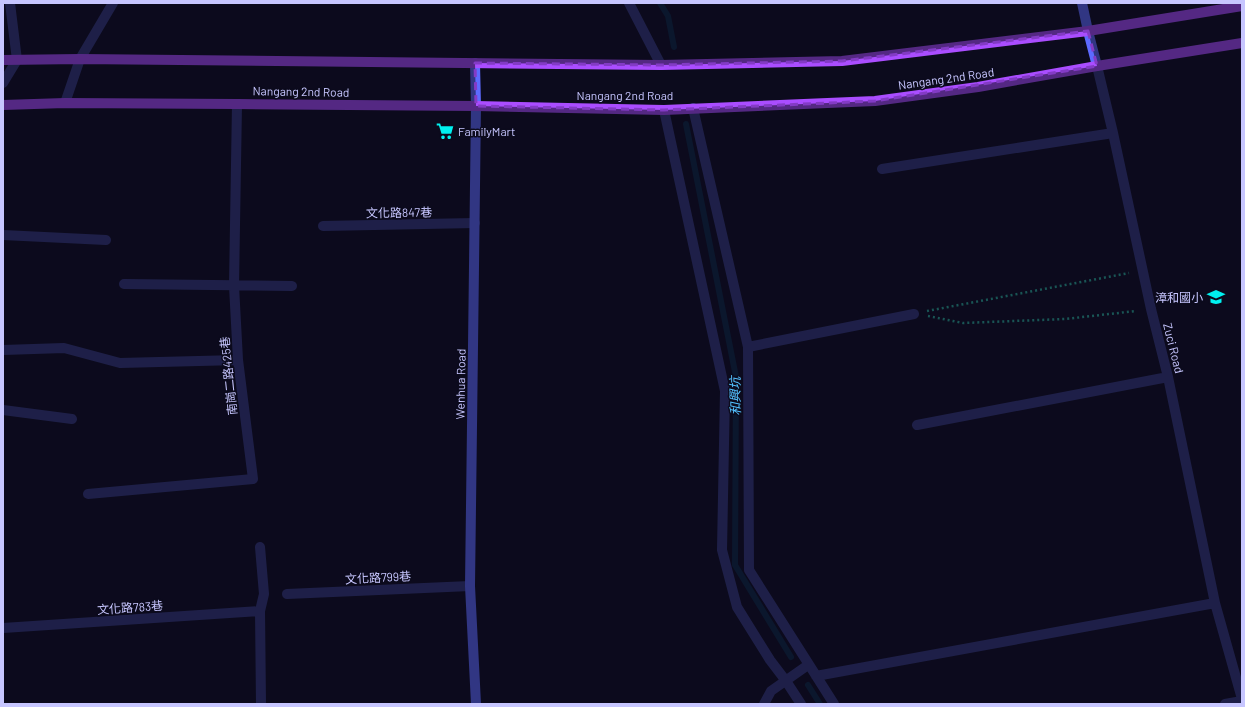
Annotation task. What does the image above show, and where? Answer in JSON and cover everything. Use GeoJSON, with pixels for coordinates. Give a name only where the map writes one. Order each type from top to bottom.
{"type":"FeatureCollection","features":[{"type":"Feature","properties":{"kind":"main road"},"geometry":{"type":"LineString","coordinates":[[3,60],[80,59],[661,65],[842,61],[1088,31],[1242,6]]}},
{"type":"Feature","properties":{"kind":"main road","name":"Nangang 2nd Road"},"geometry":{"type":"LineString","coordinates":[[3,105],[65,103],[237,104],[476,106],[664,110],[875,101],[978,87],[1242,43]]}},
{"type":"Feature","properties":{"kind":"street"},"geometry":{"type":"LineString","coordinates":[[3,83],[17,60],[10,3]]}},
{"type":"Feature","properties":{"kind":"street"},"geometry":{"type":"LineString","coordinates":[[65,103],[80,59],[113,3]]}},
{"type":"Feature","properties":{"kind":"street"},"geometry":{"type":"LineString","coordinates":[[629,3],[661,65]]}},
{"type":"Feature","properties":{"kind":"street","name":"Zuci Road"},"geometry":{"type":"LineString","coordinates":[[1082,3],[1113,133],[1151,309],[1168,377],[1215,603],[1242,700]]}},
{"type":"Feature","properties":{"kind":"street","name":"Wenhua Road"},"geometry":{"type":"LineString","coordinates":[[476,63],[470,586],[476,704]]}},
{"type":"Feature","properties":{"kind":"street","name":"南崗二路425巷"},"geometry":{"type":"LineString","coordinates":[[88,494],[253,479],[238,360],[234,286],[237,104]]}},
{"type":"Feature","properties":{"kind":"street"},"geometry":{"type":"LineString","coordinates":[[693,108],[748,347],[749,570],[834,704]]}},
{"type":"Feature","properties":{"kind":"street"},"geometry":{"type":"LineString","coordinates":[[664,110],[725,391],[722,550],[737,607],[800,704]]}},
{"type":"Feature","properties":{"kind":"street"},"geometry":{"type":"LineString","coordinates":[[882,169],[1113,133]]}},
{"type":"Feature","properties":{"kind":"street","name":"文化路847巷"},"geometry":{"type":"LineString","coordinates":[[323,226],[475,224]]}},
{"type":"Feature","properties":{"kind":"street"},"geometry":{"type":"LineString","coordinates":[[3,235],[106,240]]}},
{"type":"Feature","properties":{"kind":"street"},"geometry":{"type":"LineString","coordinates":[[124,284],[292,286]]}},
{"type":"Feature","properties":{"kind":"street"},"geometry":{"type":"LineString","coordinates":[[748,347],[914,314]]}},
{"type":"Feature","properties":{"kind":"street"},"geometry":{"type":"LineString","coordinates":[[3,350],[64,348],[120,363],[238,360]]}},
{"type":"Feature","properties":{"kind":"street"},"geometry":{"type":"LineString","coordinates":[[917,425],[1168,377]]}},
{"type":"Feature","properties":{"kind":"street"},"geometry":{"type":"LineString","coordinates":[[3,410],[72,419]]}},
{"type":"Feature","properties":{"kind":"street"},"geometry":{"type":"LineString","coordinates":[[260,547],[264,594],[260,611],[261,704]]}},
{"type":"Feature","properties":{"kind":"street","name":"文化路799巷"},"geometry":{"type":"LineString","coordinates":[[287,594],[470,586]]}},
{"type":"Feature","properties":{"kind":"street"},"geometry":{"type":"LineString","coordinates":[[816,676],[1215,603]]}},
{"type":"Feature","properties":{"kind":"street","name":"文化路783巷"},"geometry":{"type":"LineString","coordinates":[[3,628],[260,611]]}},
{"type":"Feature","properties":{"kind":"street"},"geometry":{"type":"LineString","coordinates":[[764,704],[771,691],[808,665]]}},
{"type":"Feature","properties":{"kind":"street"},"geometry":{"type":"LineString","coordinates":[[1225,704],[1242,700]]}},
{"type":"Feature","properties":{"kind":"path"},"geometry":{"type":"LineString","coordinates":[[914,314],[1143,270]]}},
{"type":"Feature","properties":{"kind":"path"},"geometry":{"type":"LineString","coordinates":[[914,314],[964,323],[1065,319],[1151,309]]}},
{"type":"Feature","properties":{"kind":"highlighted area"},"geometry":{"type":"Polygon","coordinates":[[[1088,31],[1097,66],[875,101],[664,110],[476,106],[475,63],[661,65],[842,61],[1088,31]]]}},
{"type":"Feature","properties":{"kind":"waterway","name":"和興坑"},"geometry":{"type":"LineString","coordinates":[[660,3],[668,16],[674,47]]}},
{"type":"Feature","properties":{"kind":"waterway","name":"和興坑"},"geometry":{"type":"LineString","coordinates":[[686,124],[736,377],[735,565],[791,657]]}},
{"type":"Feature","properties":{"kind":"waterway","name":"和興坑"},"geometry":{"type":"LineString","coordinates":[[808,685],[820,704]]}},
{"type":"Feature","properties":{"kind":"place","name":"FamilyMart"},"geometry":{"type":"Point","coordinates":[445,131]}},
{"type":"Feature","properties":{"kind":"place","name":"漳和國小"},"geometry":{"type":"Point","coordinates":[1216,297]}}]}
